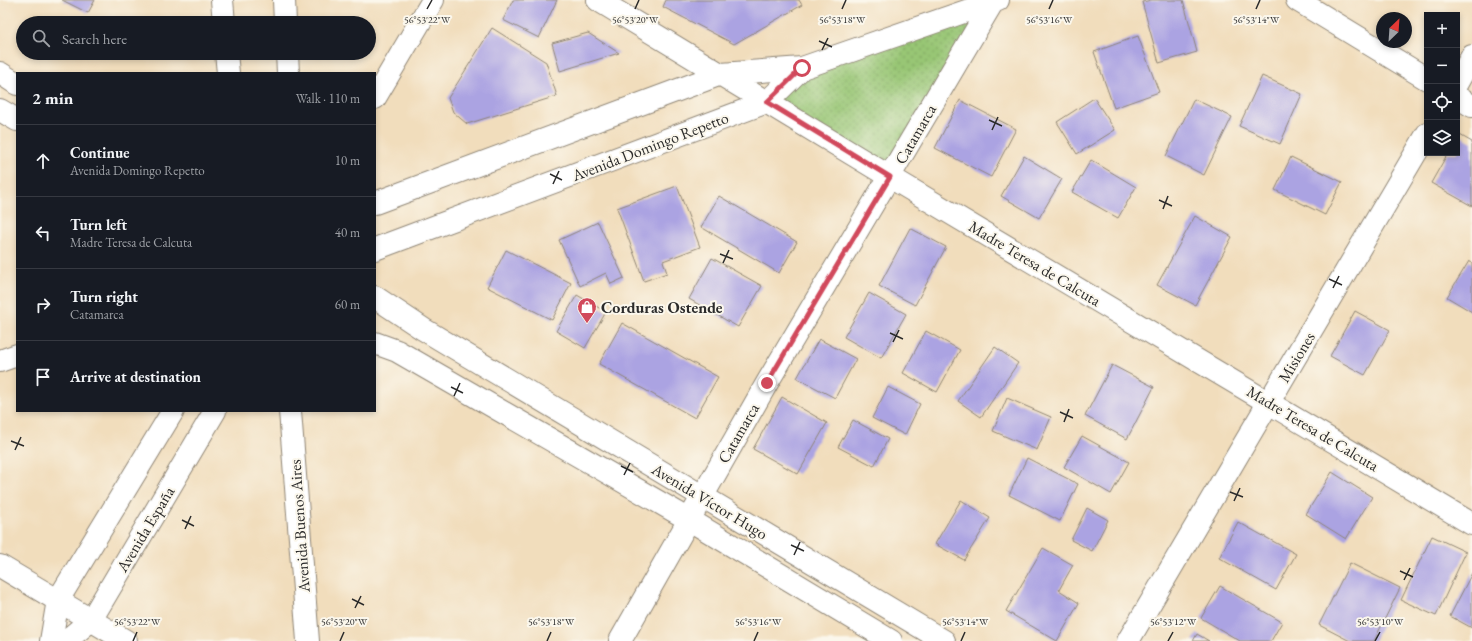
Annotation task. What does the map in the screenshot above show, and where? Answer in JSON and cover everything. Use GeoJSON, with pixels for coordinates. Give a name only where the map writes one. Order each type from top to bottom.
{"type":"FeatureCollection","features":[{"type":"Feature","properties":{"kind":"street"},"geometry":{"type":"LineString","coordinates":[[222,0],[223,16]]}},
{"type":"Feature","properties":{"kind":"street"},"geometry":{"type":"LineString","coordinates":[[284,0],[285,16]]}},
{"type":"Feature","properties":{"kind":"street"},"geometry":{"type":"LineString","coordinates":[[376,96],[433,0]]}},
{"type":"Feature","properties":{"kind":"street","name":"Madre Teresa de Calcuta"},"geometry":{"type":"LineString","coordinates":[[598,0],[890,177],[1472,524]]}},
{"type":"Feature","properties":{"kind":"street"},"geometry":{"type":"LineString","coordinates":[[1297,0],[1424,77]]}},
{"type":"Feature","properties":{"kind":"street","name":"Avenida Domingo Repetto"},"geometry":{"type":"LineString","coordinates":[[376,203],[721,74],[802,68],[995,1]]}},
{"type":"Feature","properties":{"kind":"street","name":"Catamarca"},"geometry":{"type":"LineString","coordinates":[[620,641],[688,519],[767,383],[995,1]]}},
{"type":"Feature","properties":{"kind":"street"},"geometry":{"type":"LineString","coordinates":[[1460,78],[1472,56]]}},
{"type":"Feature","properties":{"kind":"street"},"geometry":{"type":"LineString","coordinates":[[227,60],[228,72]]}},
{"type":"Feature","properties":{"kind":"street"},"geometry":{"type":"LineString","coordinates":[[287,60],[288,72]]}},
{"type":"Feature","properties":{"kind":"street","name":"Avenida Domingo Repetto"},"geometry":{"type":"LineString","coordinates":[[376,249],[767,102],[802,68]]}},
{"type":"Feature","properties":{"kind":"street"},"geometry":{"type":"LineString","coordinates":[[0,73],[16,83]]}},
{"type":"Feature","properties":{"kind":"street"},"geometry":{"type":"LineString","coordinates":[[1460,99],[1472,106]]}},
{"type":"Feature","properties":{"kind":"street"},"geometry":{"type":"LineString","coordinates":[[0,110],[16,119]]}},
{"type":"Feature","properties":{"kind":"street","name":"Misiones"},"geometry":{"type":"LineString","coordinates":[[1128,641],[1424,139]]}},
{"type":"Feature","properties":{"kind":"street","name":"Avenida Víctor Hugo"},"geometry":{"type":"LineString","coordinates":[[376,298],[423,329],[944,641]]}},
{"type":"Feature","properties":{"kind":"street","name":"Avenida Víctor Hugo"},"geometry":{"type":"LineString","coordinates":[[376,343],[397,351],[688,519],[891,641]]}},
{"type":"Feature","properties":{"kind":"street"},"geometry":{"type":"LineString","coordinates":[[0,361],[16,355]]}},
{"type":"Feature","properties":{"kind":"street"},"geometry":{"type":"LineString","coordinates":[[51,641],[58,600],[172,412]]}},
{"type":"Feature","properties":{"kind":"street","name":"Avenida España"},"geometry":{"type":"LineString","coordinates":[[66,641],[91,620],[214,412]]}},
{"type":"Feature","properties":{"kind":"street","name":"Avenida Buenos Aires"},"geometry":{"type":"LineString","coordinates":[[290,412],[308,641]]}},
{"type":"Feature","properties":{"kind":"street"},"geometry":{"type":"LineString","coordinates":[[0,566],[126,641]]}},
{"type":"Feature","properties":{"kind":"green space"},"geometry":{"type":"Polygon","coordinates":[[[993,2],[890,177],[769,100],[802,68],[993,2]]]}},
{"type":"Feature","properties":{"kind":"building"},"geometry":{"type":"Polygon","coordinates":[[[62,0],[95,0],[88,13],[62,0]]]}},
{"type":"Feature","properties":{"kind":"building"},"geometry":{"type":"Polygon","coordinates":[[[513,0],[557,0],[539,38],[503,20],[513,0]]]}},
{"type":"Feature","properties":{"kind":"building"},"geometry":{"type":"Polygon","coordinates":[[[666,0],[799,0],[802,5],[734,44],[663,7],[666,0]]]}},
{"type":"Feature","properties":{"kind":"building"},"geometry":{"type":"Polygon","coordinates":[[[1151,0],[1183,0],[1197,52],[1159,63],[1142,2],[1151,0]]]}},
{"type":"Feature","properties":{"kind":"building"},"geometry":{"type":"Polygon","coordinates":[[[492,28],[546,62],[557,96],[467,124],[453,112],[448,98],[492,28]]]}},
{"type":"Feature","properties":{"kind":"building"},"geometry":{"type":"Polygon","coordinates":[[[588,33],[619,53],[560,71],[552,43],[588,33]]]}},
{"type":"Feature","properties":{"kind":"building"},"geometry":{"type":"Polygon","coordinates":[[[1138,36],[1159,92],[1114,108],[1094,52],[1138,36]]]}},
{"type":"Feature","properties":{"kind":"building"},"geometry":{"type":"Polygon","coordinates":[[[1262,76],[1302,94],[1280,144],[1239,126],[1262,76]]]}},
{"type":"Feature","properties":{"kind":"building"},"geometry":{"type":"Polygon","coordinates":[[[1094,98],[1115,130],[1077,154],[1057,122],[1094,98]]]}},
{"type":"Feature","properties":{"kind":"building"},"geometry":{"type":"Polygon","coordinates":[[[1194,99],[1232,117],[1204,175],[1166,156],[1194,99]]]}},
{"type":"Feature","properties":{"kind":"building"},"geometry":{"type":"Polygon","coordinates":[[[960,100],[1016,129],[991,177],[935,148],[960,100]]]}},
{"type":"Feature","properties":{"kind":"building"},"geometry":{"type":"Polygon","coordinates":[[[1460,135],[1472,142],[1472,206],[1431,183],[1446,156],[1460,156],[1460,135]]]}},
{"type":"Feature","properties":{"kind":"building"},"geometry":{"type":"Polygon","coordinates":[[[1024,156],[1062,179],[1039,218],[1001,196],[1024,156]]]}},
{"type":"Feature","properties":{"kind":"building"},"geometry":{"type":"Polygon","coordinates":[[[1291,157],[1342,182],[1325,215],[1275,190],[1291,157]]]}},
{"type":"Feature","properties":{"kind":"building"},"geometry":{"type":"Polygon","coordinates":[[[1091,160],[1136,187],[1118,218],[1072,192],[1091,160]]]}},
{"type":"Feature","properties":{"kind":"building"},"geometry":{"type":"Polygon","coordinates":[[[677,186],[700,247],[663,261],[667,273],[644,281],[617,208],[677,186]]]}},
{"type":"Feature","properties":{"kind":"building"},"geometry":{"type":"Polygon","coordinates":[[[719,196],[797,242],[779,273],[701,227],[719,196]]]}},
{"type":"Feature","properties":{"kind":"building"},"geometry":{"type":"Polygon","coordinates":[[[1195,216],[1232,237],[1195,305],[1157,285],[1195,216]]]}},
{"type":"Feature","properties":{"kind":"building"},"geometry":{"type":"Polygon","coordinates":[[[598,222],[624,278],[611,284],[606,273],[580,286],[559,240],[598,222]]]}},
{"type":"Feature","properties":{"kind":"building"},"geometry":{"type":"Polygon","coordinates":[[[910,228],[946,247],[915,305],[879,286],[910,228]]]}},
{"type":"Feature","properties":{"kind":"building"},"geometry":{"type":"Polygon","coordinates":[[[506,250],[571,283],[552,320],[487,287],[506,250]]]}},
{"type":"Feature","properties":{"kind":"building"},"geometry":{"type":"Polygon","coordinates":[[[712,258],[762,286],[738,327],[689,299],[712,258]]]}},
{"type":"Feature","properties":{"kind":"building"},"geometry":{"type":"Polygon","coordinates":[[[1469,261],[1472,263],[1472,312],[1447,297],[1469,261]]]}},
{"type":"Feature","properties":{"kind":"building"},"geometry":{"type":"Polygon","coordinates":[[[869,293],[906,314],[881,358],[844,337],[869,293]]]}},
{"type":"Feature","properties":{"kind":"building"},"geometry":{"type":"Polygon","coordinates":[[[577,295],[606,312],[585,348],[556,331],[577,295]]]}},
{"type":"Feature","properties":{"kind":"building"},"geometry":{"type":"Polygon","coordinates":[[[1355,311],[1390,330],[1365,375],[1330,356],[1355,311]]]}},
{"type":"Feature","properties":{"kind":"building"},"geometry":{"type":"Polygon","coordinates":[[[622,323],[718,377],[695,418],[599,364],[622,323]]]}},
{"type":"Feature","properties":{"kind":"building"},"geometry":{"type":"Polygon","coordinates":[[[926,331],[960,350],[937,392],[903,373],[926,331]]]}},
{"type":"Feature","properties":{"kind":"building"},"geometry":{"type":"Polygon","coordinates":[[[819,339],[856,359],[835,398],[797,378],[819,339]]]}},
{"type":"Feature","properties":{"kind":"building"},"geometry":{"type":"Polygon","coordinates":[[[995,347],[1018,363],[981,417],[958,401],[995,347]]]}},
{"type":"Feature","properties":{"kind":"building"},"geometry":{"type":"Polygon","coordinates":[[[1112,365],[1154,387],[1127,439],[1085,416],[1112,365]]]}},
{"type":"Feature","properties":{"kind":"building"},"geometry":{"type":"Polygon","coordinates":[[[888,387],[920,404],[905,435],[872,418],[888,387]]]}},
{"type":"Feature","properties":{"kind":"building"},"geometry":{"type":"Polygon","coordinates":[[[782,397],[827,423],[798,474],[753,449],[782,397]]]}},
{"type":"Feature","properties":{"kind":"building"},"geometry":{"type":"Polygon","coordinates":[[[1007,398],[1051,417],[1037,450],[993,431],[1007,398]]]}},
{"type":"Feature","properties":{"kind":"building"},"geometry":{"type":"Polygon","coordinates":[[[853,420],[888,439],[874,466],[838,447],[853,420]]]}},
{"type":"Feature","properties":{"kind":"building"},"geometry":{"type":"Polygon","coordinates":[[[1082,436],[1129,462],[1111,494],[1064,467],[1082,436]]]}},
{"type":"Feature","properties":{"kind":"building"},"geometry":{"type":"Polygon","coordinates":[[[1027,458],[1078,484],[1060,521],[1009,495],[1027,458]]]}},
{"type":"Feature","properties":{"kind":"building"},"geometry":{"type":"Polygon","coordinates":[[[1332,472],[1372,497],[1346,539],[1306,514],[1332,472]]]}},
{"type":"Feature","properties":{"kind":"building"},"geometry":{"type":"Polygon","coordinates":[[[961,500],[990,518],[964,560],[935,544],[961,500]]]}},
{"type":"Feature","properties":{"kind":"building"},"geometry":{"type":"Polygon","coordinates":[[[1087,508],[1108,520],[1092,551],[1071,540],[1087,508]]]}},
{"type":"Feature","properties":{"kind":"building"},"geometry":{"type":"Polygon","coordinates":[[[1238,522],[1296,554],[1276,590],[1219,558],[1238,522]]]}},
{"type":"Feature","properties":{"kind":"building"},"geometry":{"type":"Polygon","coordinates":[[[1432,536],[1466,552],[1436,616],[1401,600],[1432,536]]]}},
{"type":"Feature","properties":{"kind":"building"},"geometry":{"type":"Polygon","coordinates":[[[1043,548],[1073,565],[1059,590],[1079,603],[1057,641],[1006,611],[1043,548]]]}},
{"type":"Feature","properties":{"kind":"building"},"geometry":{"type":"Polygon","coordinates":[[[1350,563],[1400,588],[1374,641],[1350,641],[1319,625],[1350,563]]]}},
{"type":"Feature","properties":{"kind":"building"},"geometry":{"type":"Polygon","coordinates":[[[1472,573],[1472,628],[1450,616],[1472,573]]]}},
{"type":"Feature","properties":{"kind":"building"},"geometry":{"type":"Polygon","coordinates":[[[1220,586],[1282,622],[1271,641],[1240,641],[1201,618],[1220,586]]]}},
{"type":"Feature","properties":{"kind":"building"},"geometry":{"type":"Polygon","coordinates":[[[1197,634],[1209,641],[1193,641],[1197,634]]]}},
{"type":"Feature","properties":{"kind":"place","name":"Corduras Ostende"},"geometry":{"type":"Point","coordinates":[587,324]}},
{"type":"Feature","properties":{"kind":"route"},"geometry":{"type":"LineString","coordinates":[[767,383],[890,177],[767,102],[802,68]]}}]}
